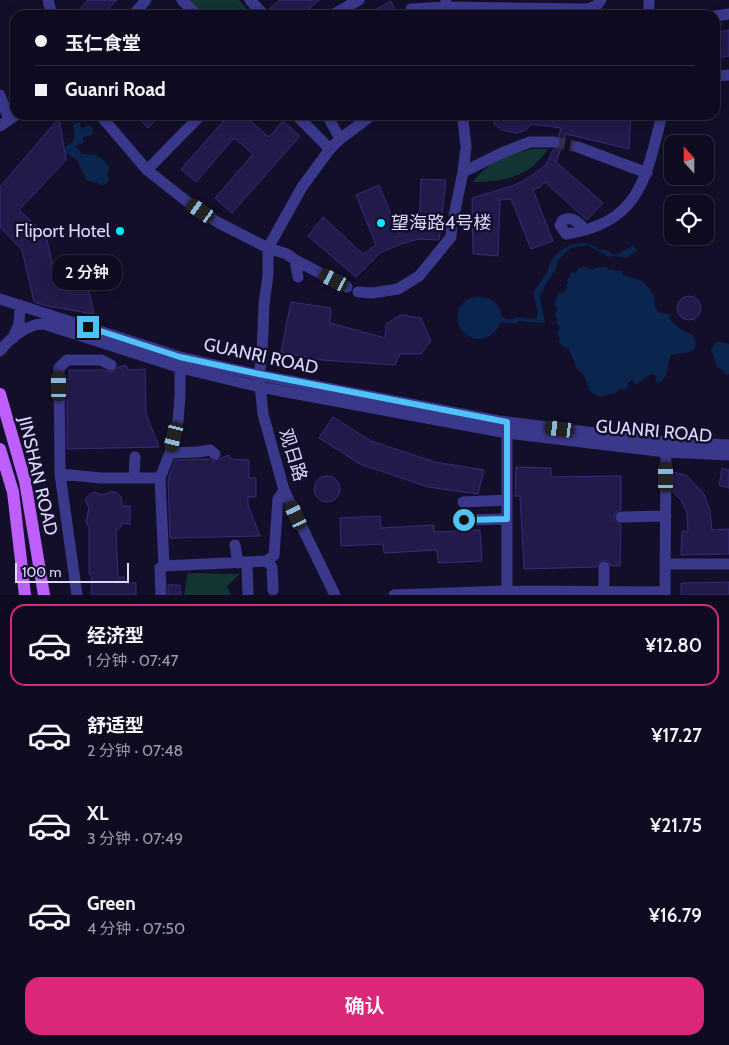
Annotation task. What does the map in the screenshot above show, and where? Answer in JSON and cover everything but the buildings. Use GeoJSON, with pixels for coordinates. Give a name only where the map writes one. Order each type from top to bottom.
{"type":"FeatureCollection","features":[{"type":"Feature","properties":{"kind":"main road","name":"JINSHAN ROAD"},"geometry":{"type":"LineString","coordinates":[[0,394],[25,481],[44,595]]}},
{"type":"Feature","properties":{"kind":"main road","name":"JINSHAN ROAD"},"geometry":{"type":"LineString","coordinates":[[0,449],[13,492],[25,595]]}},
{"type":"Feature","properties":{"kind":"street"},"geometry":{"type":"LineString","coordinates":[[137,10],[146,0]]}},
{"type":"Feature","properties":{"kind":"street"},"geometry":{"type":"LineString","coordinates":[[182,0],[192,10]]}},
{"type":"Feature","properties":{"kind":"street"},"geometry":{"type":"LineString","coordinates":[[250,0],[259,10]]}},
{"type":"Feature","properties":{"kind":"street"},"geometry":{"type":"LineString","coordinates":[[341,10],[359,0]]}},
{"type":"Feature","properties":{"kind":"street"},"geometry":{"type":"LineString","coordinates":[[410,8],[446,3],[588,9],[596,6],[601,0]]}},
{"type":"Feature","properties":{"kind":"street"},"geometry":{"type":"LineString","coordinates":[[0,95],[5,122]]}},
{"type":"Feature","properties":{"kind":"street"},"geometry":{"type":"LineString","coordinates":[[104,120],[147,170],[185,200],[217,222],[268,248],[287,254],[347,287]]}},
{"type":"Feature","properties":{"kind":"street"},"geometry":{"type":"LineString","coordinates":[[147,170],[196,120]]}},
{"type":"Feature","properties":{"kind":"street"},"geometry":{"type":"LineString","coordinates":[[301,120],[330,149]]}},
{"type":"Feature","properties":{"kind":"street"},"geometry":{"type":"LineString","coordinates":[[312,131],[323,120]]}},
{"type":"Feature","properties":{"kind":"street"},"geometry":{"type":"LineString","coordinates":[[329,120],[340,139]]}},
{"type":"Feature","properties":{"kind":"street"},"geometry":{"type":"LineString","coordinates":[[268,248],[302,187],[330,149],[365,120]]}},
{"type":"Feature","properties":{"kind":"street"},"geometry":{"type":"LineString","coordinates":[[358,292],[372,293],[398,289],[419,276],[451,237],[464,172],[466,147],[463,120]]}},
{"type":"Feature","properties":{"kind":"street"},"geometry":{"type":"LineString","coordinates":[[586,230],[599,226],[620,213],[638,191],[647,173],[661,120]]}},
{"type":"Feature","properties":{"kind":"street"},"geometry":{"type":"LineString","coordinates":[[464,172],[504,152],[530,142],[554,142]]}},
{"type":"Feature","properties":{"kind":"street"},"geometry":{"type":"LineString","coordinates":[[578,147],[647,173]]}},
{"type":"Feature","properties":{"kind":"street","name":"观日路"},"geometry":{"type":"LineString","coordinates":[[268,248],[268,275],[259,374],[263,414],[284,490],[335,595]]}},
{"type":"Feature","properties":{"kind":"street"},"geometry":{"type":"LineString","coordinates":[[295,260],[298,277]]}},
{"type":"Feature","properties":{"kind":"street","name":"GUANRI ROAD"},"geometry":{"type":"LineString","coordinates":[[0,298],[180,362],[259,374],[507,428]]}},
{"type":"Feature","properties":{"kind":"street"},"geometry":{"type":"LineString","coordinates":[[13,338],[19,324],[20,306]]}},
{"type":"Feature","properties":{"kind":"street","name":"GUANRI ROAD"},"geometry":{"type":"LineString","coordinates":[[0,351],[13,338],[34,326],[44,324],[180,362],[260,387],[507,428],[729,455]]}},
{"type":"Feature","properties":{"kind":"street"},"geometry":{"type":"LineString","coordinates":[[77,595],[60,474],[59,368],[67,360],[101,360],[111,365]]}},
{"type":"Feature","properties":{"kind":"street"},"geometry":{"type":"LineString","coordinates":[[164,566],[160,478],[170,452],[178,421],[180,362]]}},
{"type":"Feature","properties":{"kind":"street"},"geometry":{"type":"LineString","coordinates":[[507,428],[507,519],[515,592]]}},
{"type":"Feature","properties":{"kind":"street","name":"GUANRI ROAD"},"geometry":{"type":"LineString","coordinates":[[666,447],[729,445]]}},
{"type":"Feature","properties":{"kind":"street"},"geometry":{"type":"LineString","coordinates":[[394,595],[604,591],[665,593],[666,447]]}},
{"type":"Feature","properties":{"kind":"street"},"geometry":{"type":"LineString","coordinates":[[170,452],[210,450],[215,454]]}},
{"type":"Feature","properties":{"kind":"street"},"geometry":{"type":"LineString","coordinates":[[134,457],[134,478]]}},
{"type":"Feature","properties":{"kind":"street"},"geometry":{"type":"LineString","coordinates":[[60,474],[101,478],[160,478]]}},
{"type":"Feature","properties":{"kind":"street"},"geometry":{"type":"LineString","coordinates":[[161,595],[160,568],[164,566],[267,562],[274,555],[278,499],[284,490]]}},
{"type":"Feature","properties":{"kind":"street"},"geometry":{"type":"LineString","coordinates":[[463,502],[507,500]]}},
{"type":"Feature","properties":{"kind":"street"},"geometry":{"type":"LineString","coordinates":[[621,517],[666,516]]}},
{"type":"Feature","properties":{"kind":"street"},"geometry":{"type":"LineString","coordinates":[[464,520],[507,519]]}},
{"type":"Feature","properties":{"kind":"street"},"geometry":{"type":"LineString","coordinates":[[235,545],[243,563],[248,595]]}},
{"type":"Feature","properties":{"kind":"street"},"geometry":{"type":"LineString","coordinates":[[267,562],[272,567],[274,590]]}},
{"type":"Feature","properties":{"kind":"street"},"geometry":{"type":"LineString","coordinates":[[665,564],[729,564]]}},
{"type":"Feature","properties":{"kind":"street"},"geometry":{"type":"LineString","coordinates":[[604,566],[604,591]]}},
{"type":"Feature","properties":{"kind":"green space"},"geometry":{"type":"Polygon","coordinates":[[[188,0],[239,0],[248,10],[198,10],[188,0]]]}},
{"type":"Feature","properties":{"kind":"green space"},"geometry":{"type":"Polygon","coordinates":[[[532,149],[548,149],[533,166],[524,172],[496,181],[473,182],[485,169],[499,160],[515,153],[532,149]]]}},
{"type":"Feature","properties":{"kind":"green space"},"geometry":{"type":"Polygon","coordinates":[[[188,573],[240,574],[227,586],[231,595],[184,595],[188,573]]]}},
{"type":"Feature","properties":{"kind":"water"},"geometry":{"type":"Polygon","coordinates":[[[80,122],[81,129],[88,125],[92,127],[93,132],[91,135],[83,137],[84,143],[77,145],[76,148],[82,154],[91,154],[104,160],[109,167],[107,175],[109,180],[103,185],[86,180],[77,160],[64,152],[65,147],[74,138],[73,125],[80,122]]]}},
{"type":"Feature","properties":{"kind":"water"},"geometry":{"type":"Polygon","coordinates":[[[584,243],[595,246],[599,250],[607,250],[616,255],[634,245],[637,251],[626,258],[609,257],[587,245],[571,248],[558,260],[556,268],[541,293],[540,298],[545,323],[518,321],[515,324],[501,322],[491,335],[482,339],[472,338],[461,329],[458,322],[458,312],[468,300],[476,297],[485,297],[493,301],[499,307],[502,317],[508,320],[517,317],[537,318],[538,312],[533,293],[548,271],[550,263],[557,253],[570,245],[584,243]]]}},
{"type":"Feature","properties":{"kind":"water"},"geometry":{"type":"Polygon","coordinates":[[[584,267],[593,270],[594,268],[606,267],[610,270],[622,271],[623,275],[642,281],[649,288],[655,299],[654,305],[658,312],[670,315],[670,320],[679,328],[694,336],[695,348],[689,352],[671,355],[667,374],[659,383],[655,382],[657,376],[651,374],[635,385],[634,381],[631,380],[628,383],[627,389],[600,397],[588,388],[583,374],[575,367],[568,348],[559,342],[560,339],[557,332],[560,327],[556,322],[558,320],[555,314],[557,307],[554,307],[559,292],[563,293],[568,288],[566,285],[570,272],[576,273],[579,268],[584,267]]]}},
{"type":"Feature","properties":{"kind":"water"},"geometry":{"type":"Polygon","coordinates":[[[718,341],[729,344],[729,374],[727,375],[716,365],[711,351],[713,345],[718,341]]]}},
{"type":"Feature","properties":{"kind":"tunnel"},"geometry":{"type":"LineString","coordinates":[[554,142],[578,147]]}},
{"type":"Feature","properties":{"kind":"place","name":"望海路4号楼"},"geometry":{"type":"Point","coordinates":[381,223]}},
{"type":"Feature","properties":{"kind":"place","name":"Fliport Hotel"},"geometry":{"type":"Point","coordinates":[120,231]}},
{"type":"Feature","properties":{"kind":"route"},"geometry":{"type":"LineString","coordinates":[[88,327],[180,357],[499,422],[507,422],[507,519],[464,520]]}}]}
